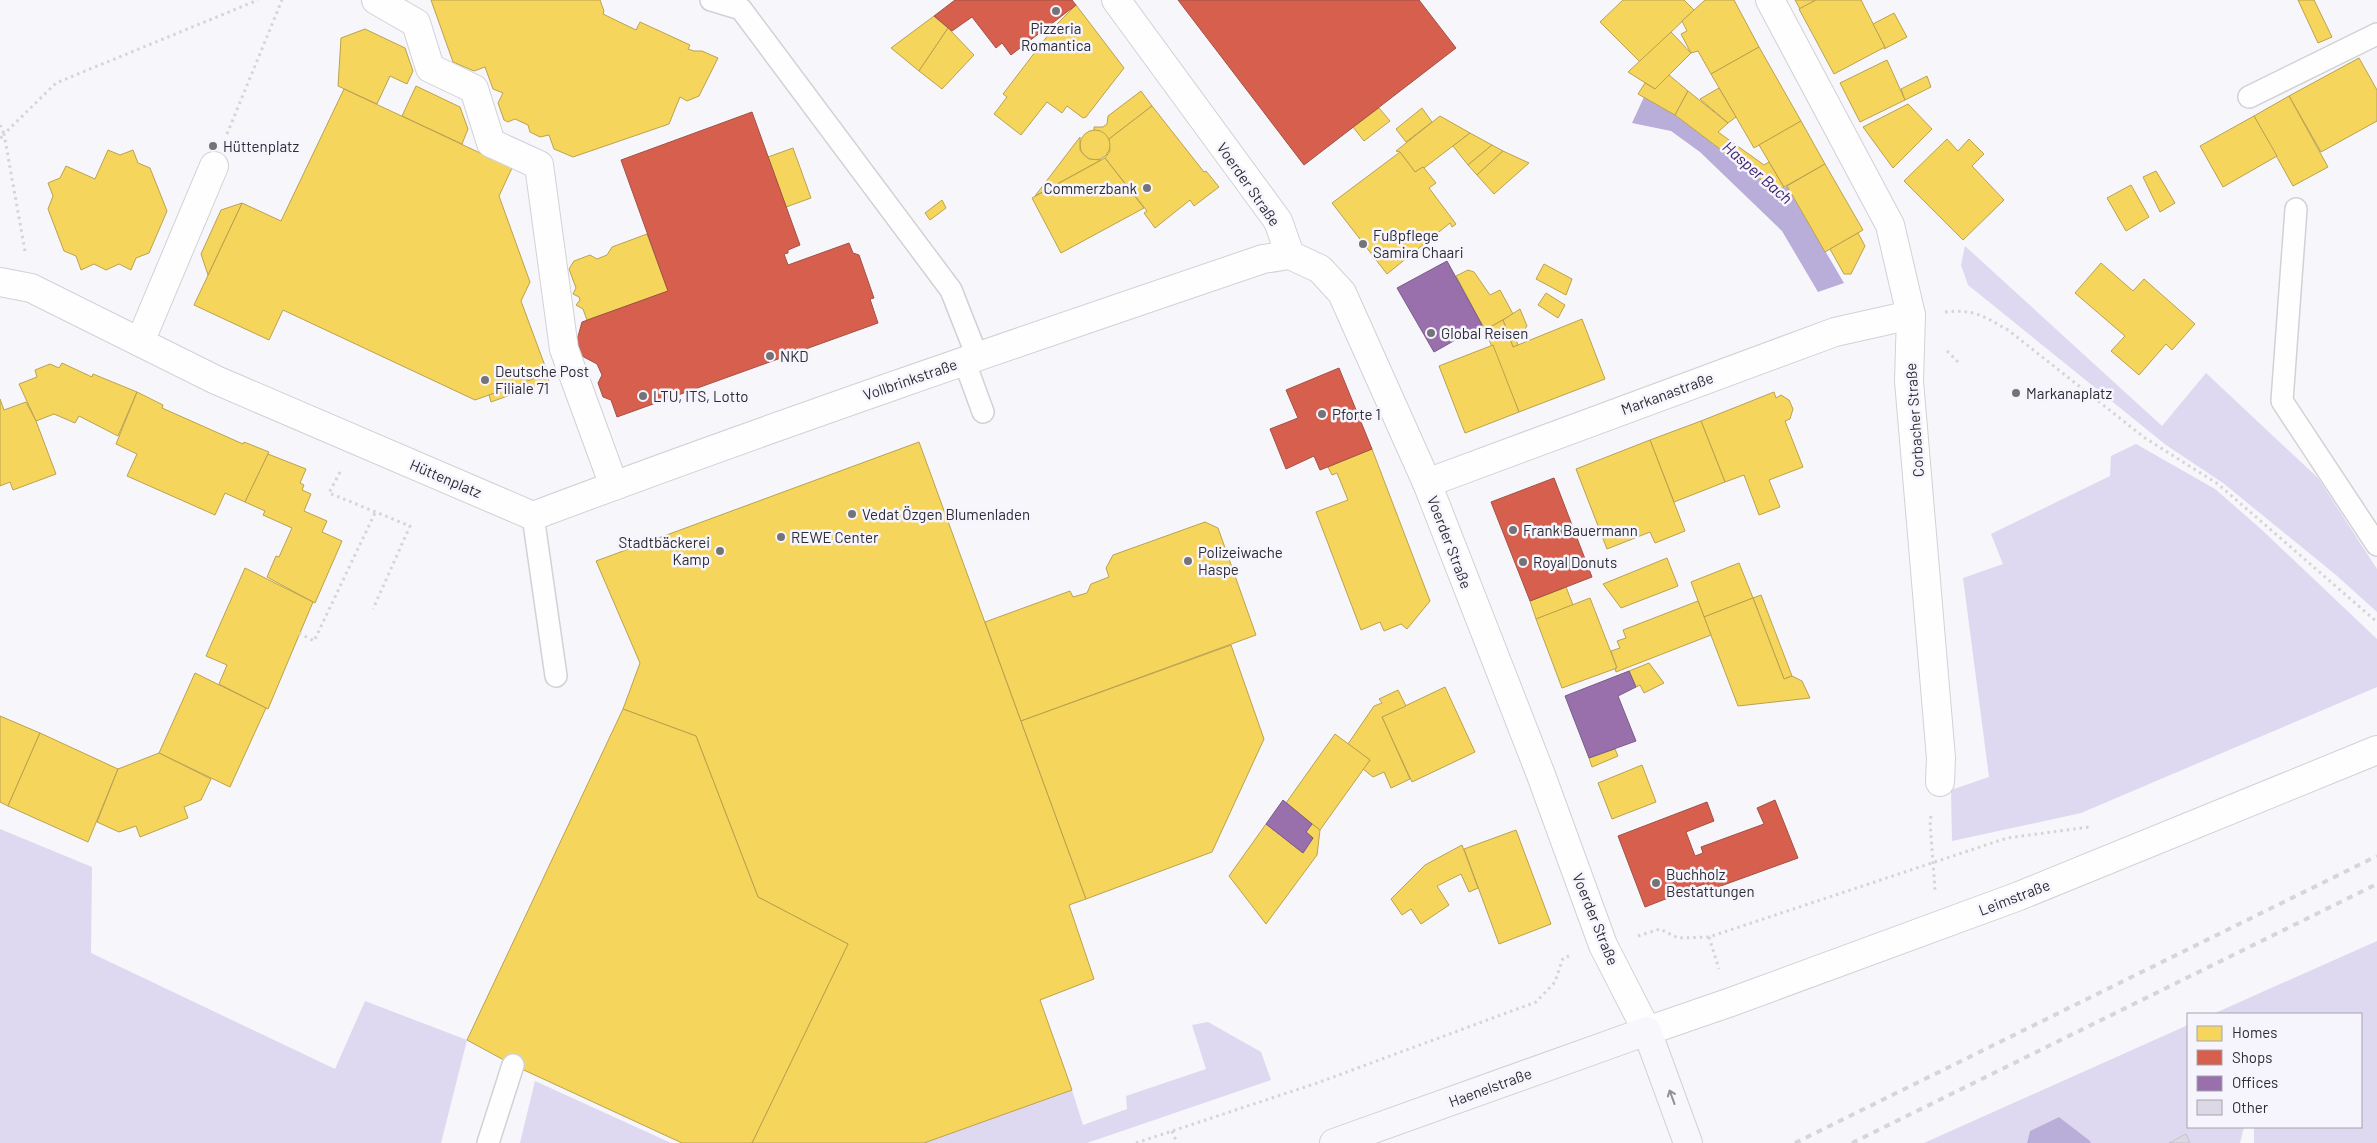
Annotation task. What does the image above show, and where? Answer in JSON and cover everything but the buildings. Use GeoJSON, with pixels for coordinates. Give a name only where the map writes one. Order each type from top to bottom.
{"type":"FeatureCollection","features":[{"type":"Feature","properties":{"kind":"main road","name":"Haenelstraße"},"geometry":{"type":"LineString","coordinates":[[1334,1143],[1647,1031]]}},
{"type":"Feature","properties":{"kind":"main road","name":"Voerder Straße"},"geometry":{"type":"LineString","coordinates":[[1647,1031],[1688,1143]]}},
{"type":"Feature","properties":{"kind":"street"},"geometry":{"type":"LineString","coordinates":[[376,0],[416,23],[430,68],[474,89],[491,143],[539,164],[564,349],[614,486]]}},
{"type":"Feature","properties":{"kind":"street","name":"Voerder Straße"},"geometry":{"type":"LineString","coordinates":[[1116,0],[1278,221],[1290,255],[1320,269],[1342,292],[1427,483],[1541,775],[1603,945],[1647,1031]]}},
{"type":"Feature","properties":{"kind":"street","name":"Corbacher Straße"},"geometry":{"type":"LineString","coordinates":[[1770,0],[1890,226],[1911,315],[1909,381],[1941,758],[1940,782]]}},
{"type":"Feature","properties":{"kind":"street"},"geometry":{"type":"LineString","coordinates":[[140,342],[214,166]]}},
{"type":"Feature","properties":{"kind":"street","name":"Vollbrinkstraße"},"geometry":{"type":"LineString","coordinates":[[533,516],[970,358],[1263,259],[1290,255]]}},
{"type":"Feature","properties":{"kind":"street","name":"Hüttenplatz"},"geometry":{"type":"LineString","coordinates":[[0,282],[32,288],[216,380],[533,516]]}},
{"type":"Feature","properties":{"kind":"street","name":"Markanastraße"},"geometry":{"type":"LineString","coordinates":[[1427,483],[1834,332],[1911,315]]}},
{"type":"Feature","properties":{"kind":"street","name":"Leimstraße"},"geometry":{"type":"LineString","coordinates":[[1647,1031],[2020,896],[2377,750]]}},
{"type":"Feature","properties":{"kind":"lane"},"geometry":{"type":"LineString","coordinates":[[711,0],[742,10],[951,290],[983,412]]}},
{"type":"Feature","properties":{"kind":"lane"},"geometry":{"type":"LineString","coordinates":[[2249,98],[2377,34]]}},
{"type":"Feature","properties":{"kind":"lane"},"geometry":{"type":"LineString","coordinates":[[2296,208],[2282,401],[2377,545]]}},
{"type":"Feature","properties":{"kind":"lane"},"geometry":{"type":"LineString","coordinates":[[533,516],[556,676]]}},
{"type":"Feature","properties":{"kind":"lane"},"geometry":{"type":"LineString","coordinates":[[488,1143],[513,1065]]}},
{"type":"Feature","properties":{"kind":"path"},"geometry":{"type":"LineString","coordinates":[[0,139],[56,83],[258,0]]}},
{"type":"Feature","properties":{"kind":"path"},"geometry":{"type":"LineString","coordinates":[[214,166],[282,0]]}},
{"type":"Feature","properties":{"kind":"path"},"geometry":{"type":"LineString","coordinates":[[0,125],[4,134],[32,288]]}},
{"type":"Feature","properties":{"kind":"path"},"geometry":{"type":"LineString","coordinates":[[1911,315],[1965,310],[2008,330],[2145,438],[2218,484],[2377,622]]}},
{"type":"Feature","properties":{"kind":"path"},"geometry":{"type":"LineString","coordinates":[[2062,371],[2069,378]]}},
{"type":"Feature","properties":{"kind":"path"},"geometry":{"type":"LineString","coordinates":[[354,439],[329,493],[410,526],[373,609]]}},
{"type":"Feature","properties":{"kind":"path"},"geometry":{"type":"LineString","coordinates":[[299,632],[314,641],[375,513]]}},
{"type":"Feature","properties":{"kind":"path"},"geometry":{"type":"LineString","coordinates":[[1940,782],[1930,822],[1932,863],[1940,925]]}},
{"type":"Feature","properties":{"kind":"path"},"geometry":{"type":"LineString","coordinates":[[1136,1143],[1317,1083],[1536,1002],[1555,982],[1563,958],[1660,929],[1678,938],[1708,937],[2007,838]]}},
{"type":"Feature","properties":{"kind":"path"},"geometry":{"type":"LineString","coordinates":[[1172,1131],[1177,1143]]}},
{"type":"Feature","properties":{"kind":"shaded area"},"geometry":{"type":"Polygon","coordinates":[[[1644,97],[1675,115],[1777,192],[1787,186],[1844,283],[1818,292],[1782,231],[1700,152],[1671,131],[1632,123],[1644,97]]]}},
{"type":"Feature","properties":{"kind":"shaded area"},"geometry":{"type":"Polygon","coordinates":[[[1965,246],[2162,426],[2206,373],[2318,478],[2377,569],[2377,612],[2336,575],[2223,483],[2166,445],[1968,285],[1961,265],[1965,246]]]}},
{"type":"Feature","properties":{"kind":"shaded area"},"geometry":{"type":"Polygon","coordinates":[[[2136,444],[2215,489],[2262,530],[2377,639],[2377,687],[2081,813],[1952,841],[1951,790],[1989,777],[1963,578],[2003,564],[1991,534],[2110,476],[2111,456],[2136,444]]]}},
{"type":"Feature","properties":{"kind":"shaded area"},"geometry":{"type":"Polygon","coordinates":[[[0,829],[92,867],[91,953],[335,1069],[365,1001],[467,1040],[441,1143],[0,1143],[0,829]]]}},
{"type":"Feature","properties":{"kind":"shaded area"},"geometry":{"type":"Polygon","coordinates":[[[2377,941],[2377,1143],[2254,1143],[2254,1128],[2362,1128],[2362,1013],[2215,1013],[2377,941]]]}},
{"type":"Feature","properties":{"kind":"shaded area"},"geometry":{"type":"Polygon","coordinates":[[[1208,1022],[1261,1052],[1271,1080],[1087,1143],[924,1143],[1072,1090],[1083,1125],[1127,1109],[1126,1096],[1206,1069],[1192,1025],[1208,1022]]]}},
{"type":"Feature","properties":{"kind":"shaded area"},"geometry":{"type":"Polygon","coordinates":[[[2187,1025],[2187,1128],[2244,1128],[2240,1143],[2091,1143],[2059,1117],[2030,1131],[2027,1143],[1924,1143],[2187,1025]]]}},
{"type":"Feature","properties":{"kind":"shaded area"},"geometry":{"type":"Polygon","coordinates":[[[535,1081],[671,1143],[520,1143],[535,1081]]]}},
{"type":"Feature","properties":{"kind":"shaded area"},"geometry":{"type":"Polygon","coordinates":[[[2059,1117],[2091,1143],[2027,1143],[2030,1131],[2059,1117]]]}},
{"type":"Feature","properties":{"kind":"railway"},"geometry":{"type":"LineString","coordinates":[[1795,1143],[2377,856]]}},
{"type":"Feature","properties":{"kind":"railway"},"geometry":{"type":"LineString","coordinates":[[1852,1143],[2377,884]]}},
{"type":"Feature","properties":{"kind":"place","name":"Pizzeria Romantica"},"geometry":{"type":"Point","coordinates":[1056,11]}},
{"type":"Feature","properties":{"kind":"place","name":"Hüttenplatz"},"geometry":{"type":"Point","coordinates":[213,146]}},
{"type":"Feature","properties":{"kind":"place","name":"Commerzbank"},"geometry":{"type":"Point","coordinates":[1147,188]}},
{"type":"Feature","properties":{"kind":"place","name":"Fußpflege Samira Chaari"},"geometry":{"type":"Point","coordinates":[1363,244]}},
{"type":"Feature","properties":{"kind":"place","name":"Global Reisen"},"geometry":{"type":"Point","coordinates":[1431,333]}},
{"type":"Feature","properties":{"kind":"place","name":"NKD"},"geometry":{"type":"Point","coordinates":[770,356]}},
{"type":"Feature","properties":{"kind":"place","name":"Deutsche Post Filiale 71"},"geometry":{"type":"Point","coordinates":[485,380]}},
{"type":"Feature","properties":{"kind":"place","name":"Markanaplatz"},"geometry":{"type":"Point","coordinates":[2016,393]}},
{"type":"Feature","properties":{"kind":"place","name":"LTU, ITS, Lotto"},"geometry":{"type":"Point","coordinates":[643,396]}},
{"type":"Feature","properties":{"kind":"place","name":"Pforte 1"},"geometry":{"type":"Point","coordinates":[1322,414]}},
{"type":"Feature","properties":{"kind":"place","name":"Vedat Özgen Blumenladen"},"geometry":{"type":"Point","coordinates":[852,514]}},
{"type":"Feature","properties":{"kind":"place","name":"Frank Bauermann"},"geometry":{"type":"Point","coordinates":[1513,530]}},
{"type":"Feature","properties":{"kind":"place","name":"REWE Center"},"geometry":{"type":"Point","coordinates":[781,537]}},
{"type":"Feature","properties":{"kind":"place","name":"Stadtbäckerei Kamp"},"geometry":{"type":"Point","coordinates":[720,551]}},
{"type":"Feature","properties":{"kind":"place","name":"Polizeiwache Haspe"},"geometry":{"type":"Point","coordinates":[1188,561]}},
{"type":"Feature","properties":{"kind":"place","name":"Royal Donuts"},"geometry":{"type":"Point","coordinates":[1523,562]}},
{"type":"Feature","properties":{"kind":"place","name":"Buchholz Bestattungen"},"geometry":{"type":"Point","coordinates":[1656,883]}},
{"type":"Feature","properties":{"kind":"water label","name":"Hasper Bach"},"geometry":{"type":"Point","coordinates":[1758,172]}}]}
